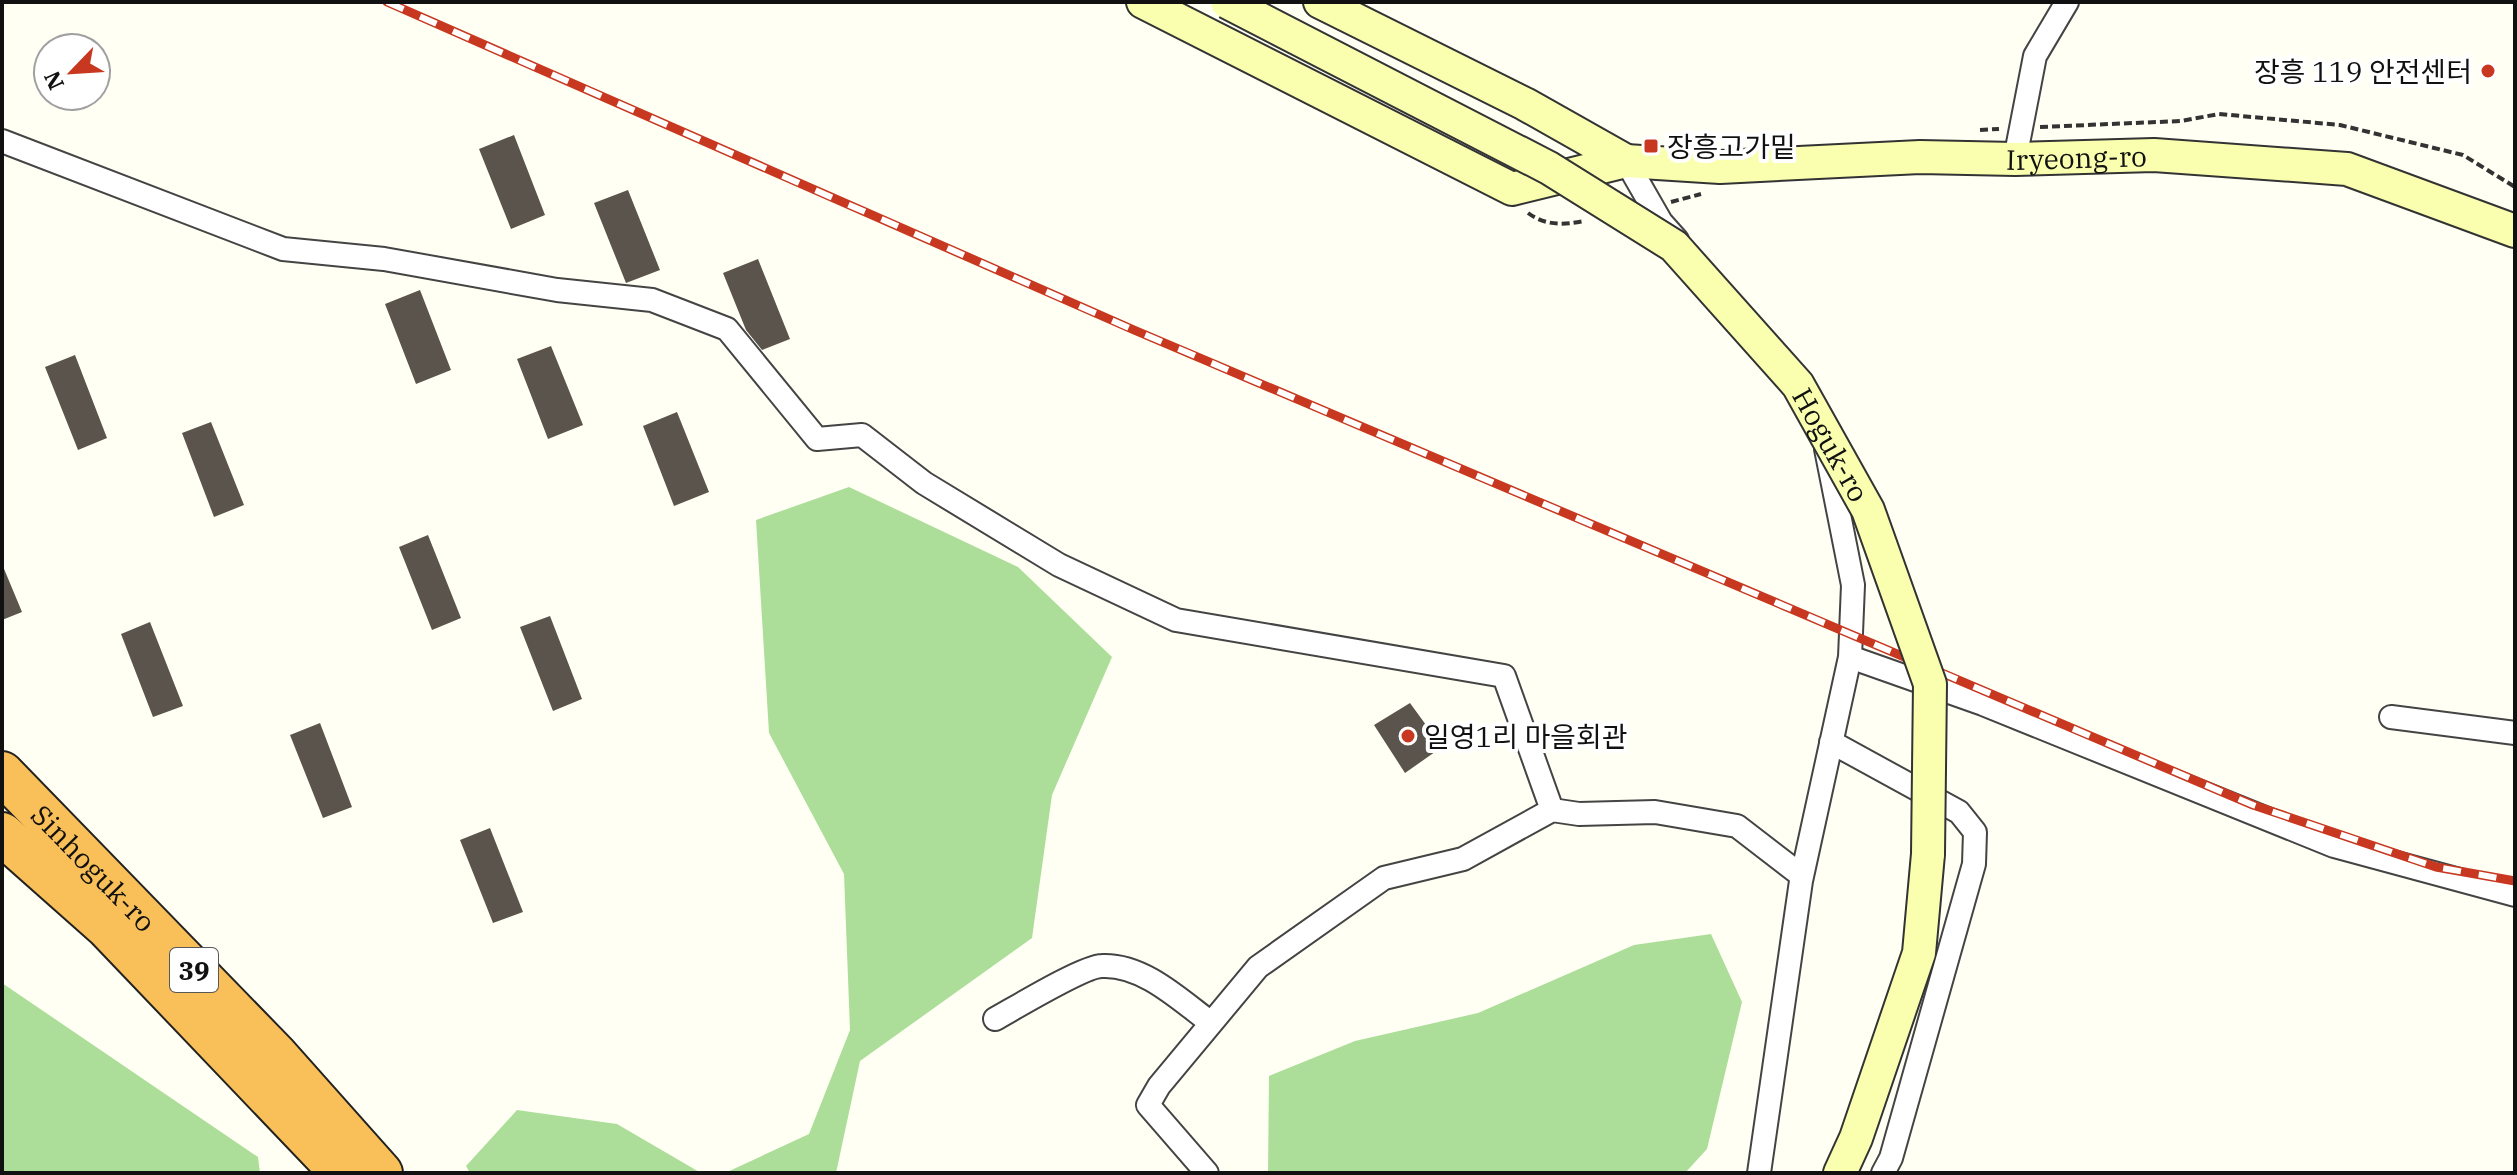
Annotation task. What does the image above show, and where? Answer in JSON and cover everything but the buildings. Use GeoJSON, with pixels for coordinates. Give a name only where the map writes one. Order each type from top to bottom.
{"type":"FeatureCollection","features":[{"type":"Feature","properties":{"kind":"highway","name":"Sinhoguk-ro"},"geometry":{"type":"LineString","coordinates":[[2,773],[276,1055],[381,1173]]}},
{"type":"Feature","properties":{"kind":"highway","name":"Sinhoguk-ro"},"geometry":{"type":"LineString","coordinates":[[2,834],[107,927],[342,1173]]}},
{"type":"Feature","properties":{"kind":"main road"},"geometry":{"type":"LineString","coordinates":[[1143,2],[1512,189],[1626,161]]}},
{"type":"Feature","properties":{"kind":"main road","name":"Hoguk-ro"},"geometry":{"type":"LineString","coordinates":[[1227,2],[1549,168],[1674,246],[1798,385],[1868,510],[1930,684],[1928,854],[1919,953],[1856,1138],[1840,1173]]}},
{"type":"Feature","properties":{"kind":"main road"},"geometry":{"type":"LineString","coordinates":[[1320,2],[1525,104],[1626,161]]}},
{"type":"Feature","properties":{"kind":"main road","name":"Iryeong-ro"},"geometry":{"type":"LineString","coordinates":[[1626,161],[1720,167],[1920,157],[2015,159],[2154,155],[2347,169],[2515,231]]}},
{"type":"Feature","properties":{"kind":"street"},"geometry":{"type":"LineString","coordinates":[[2015,159],[2035,56],[2067,2]]}},
{"type":"Feature","properties":{"kind":"street"},"geometry":{"type":"LineString","coordinates":[[2,141],[283,249],[384,259],[557,290],[652,300],[727,329],[817,439],[862,435],[924,483],[1059,565],[1176,620],[1504,676],[1552,810]]}},
{"type":"Feature","properties":{"kind":"street"},"geometry":{"type":"LineString","coordinates":[[1626,161],[1661,222],[1717,282],[1823,433],[1853,585],[1850,657],[1802,876],[1759,1173]]}},
{"type":"Feature","properties":{"kind":"street"},"geometry":{"type":"LineString","coordinates":[[1850,657],[1983,704],[2334,846],[2515,895]]}},
{"type":"Feature","properties":{"kind":"street"},"geometry":{"type":"LineString","coordinates":[[2391,717],[2515,733]]}},
{"type":"Feature","properties":{"kind":"street"},"geometry":{"type":"LineString","coordinates":[[1831,742],[1959,812],[1975,832],[1974,864],[1891,1158],[1883,1173]]}},
{"type":"Feature","properties":{"kind":"street"},"geometry":{"type":"LineString","coordinates":[[1207,1173],[1148,1105],[1159,1086],[1258,967],[1384,878],[1463,859],[1552,810],[1579,814],[1655,812],[1737,826],[1802,876]]}},
{"type":"Feature","properties":{"kind":"street"},"geometry":{"type":"LineString","coordinates":[[995,1019],[1099,965],[1127,969],[1162,987],[1211,1023]]}},
{"type":"Feature","properties":{"kind":"path"},"geometry":{"type":"LineString","coordinates":[[1974,130],[2181,121],[2219,114],[2340,125],[2463,155],[2515,187]]}},
{"type":"Feature","properties":{"kind":"green space"},"geometry":{"type":"Polygon","coordinates":[[[849,487],[1018,567],[1112,657],[1052,795],[1032,938],[860,1061],[836,1173],[725,1173],[809,1134],[850,1030],[844,874],[769,733],[756,520],[849,487]]]}},
{"type":"Feature","properties":{"kind":"green space"},"geometry":{"type":"Polygon","coordinates":[[[1711,934],[1742,1002],[1707,1149],[1685,1173],[1268,1173],[1269,1076],[1355,1041],[1478,1013],[1634,945],[1711,934]]]}},
{"type":"Feature","properties":{"kind":"green space"},"geometry":{"type":"Polygon","coordinates":[[[2,983],[258,1157],[260,1173],[2,1173],[2,983]]]}},
{"type":"Feature","properties":{"kind":"green space"},"geometry":{"type":"Polygon","coordinates":[[[517,1110],[617,1124],[701,1173],[470,1173],[466,1166],[517,1110]]]}},
{"type":"Feature","properties":{"kind":"railway"},"geometry":{"type":"LineString","coordinates":[[387,2],[1134,330],[2253,805],[2436,867],[2515,881]]}},
{"type":"Feature","properties":{"kind":"place","name":"장흥 119 안전센터"},"geometry":{"type":"Point","coordinates":[2488,71]}},
{"type":"Feature","properties":{"kind":"place","name":"장흥고가밑"},"geometry":{"type":"Point","coordinates":[1651,146]}},
{"type":"Feature","properties":{"kind":"place","name":"일영1리 마을회관"},"geometry":{"type":"Point","coordinates":[1408,736]}}]}
